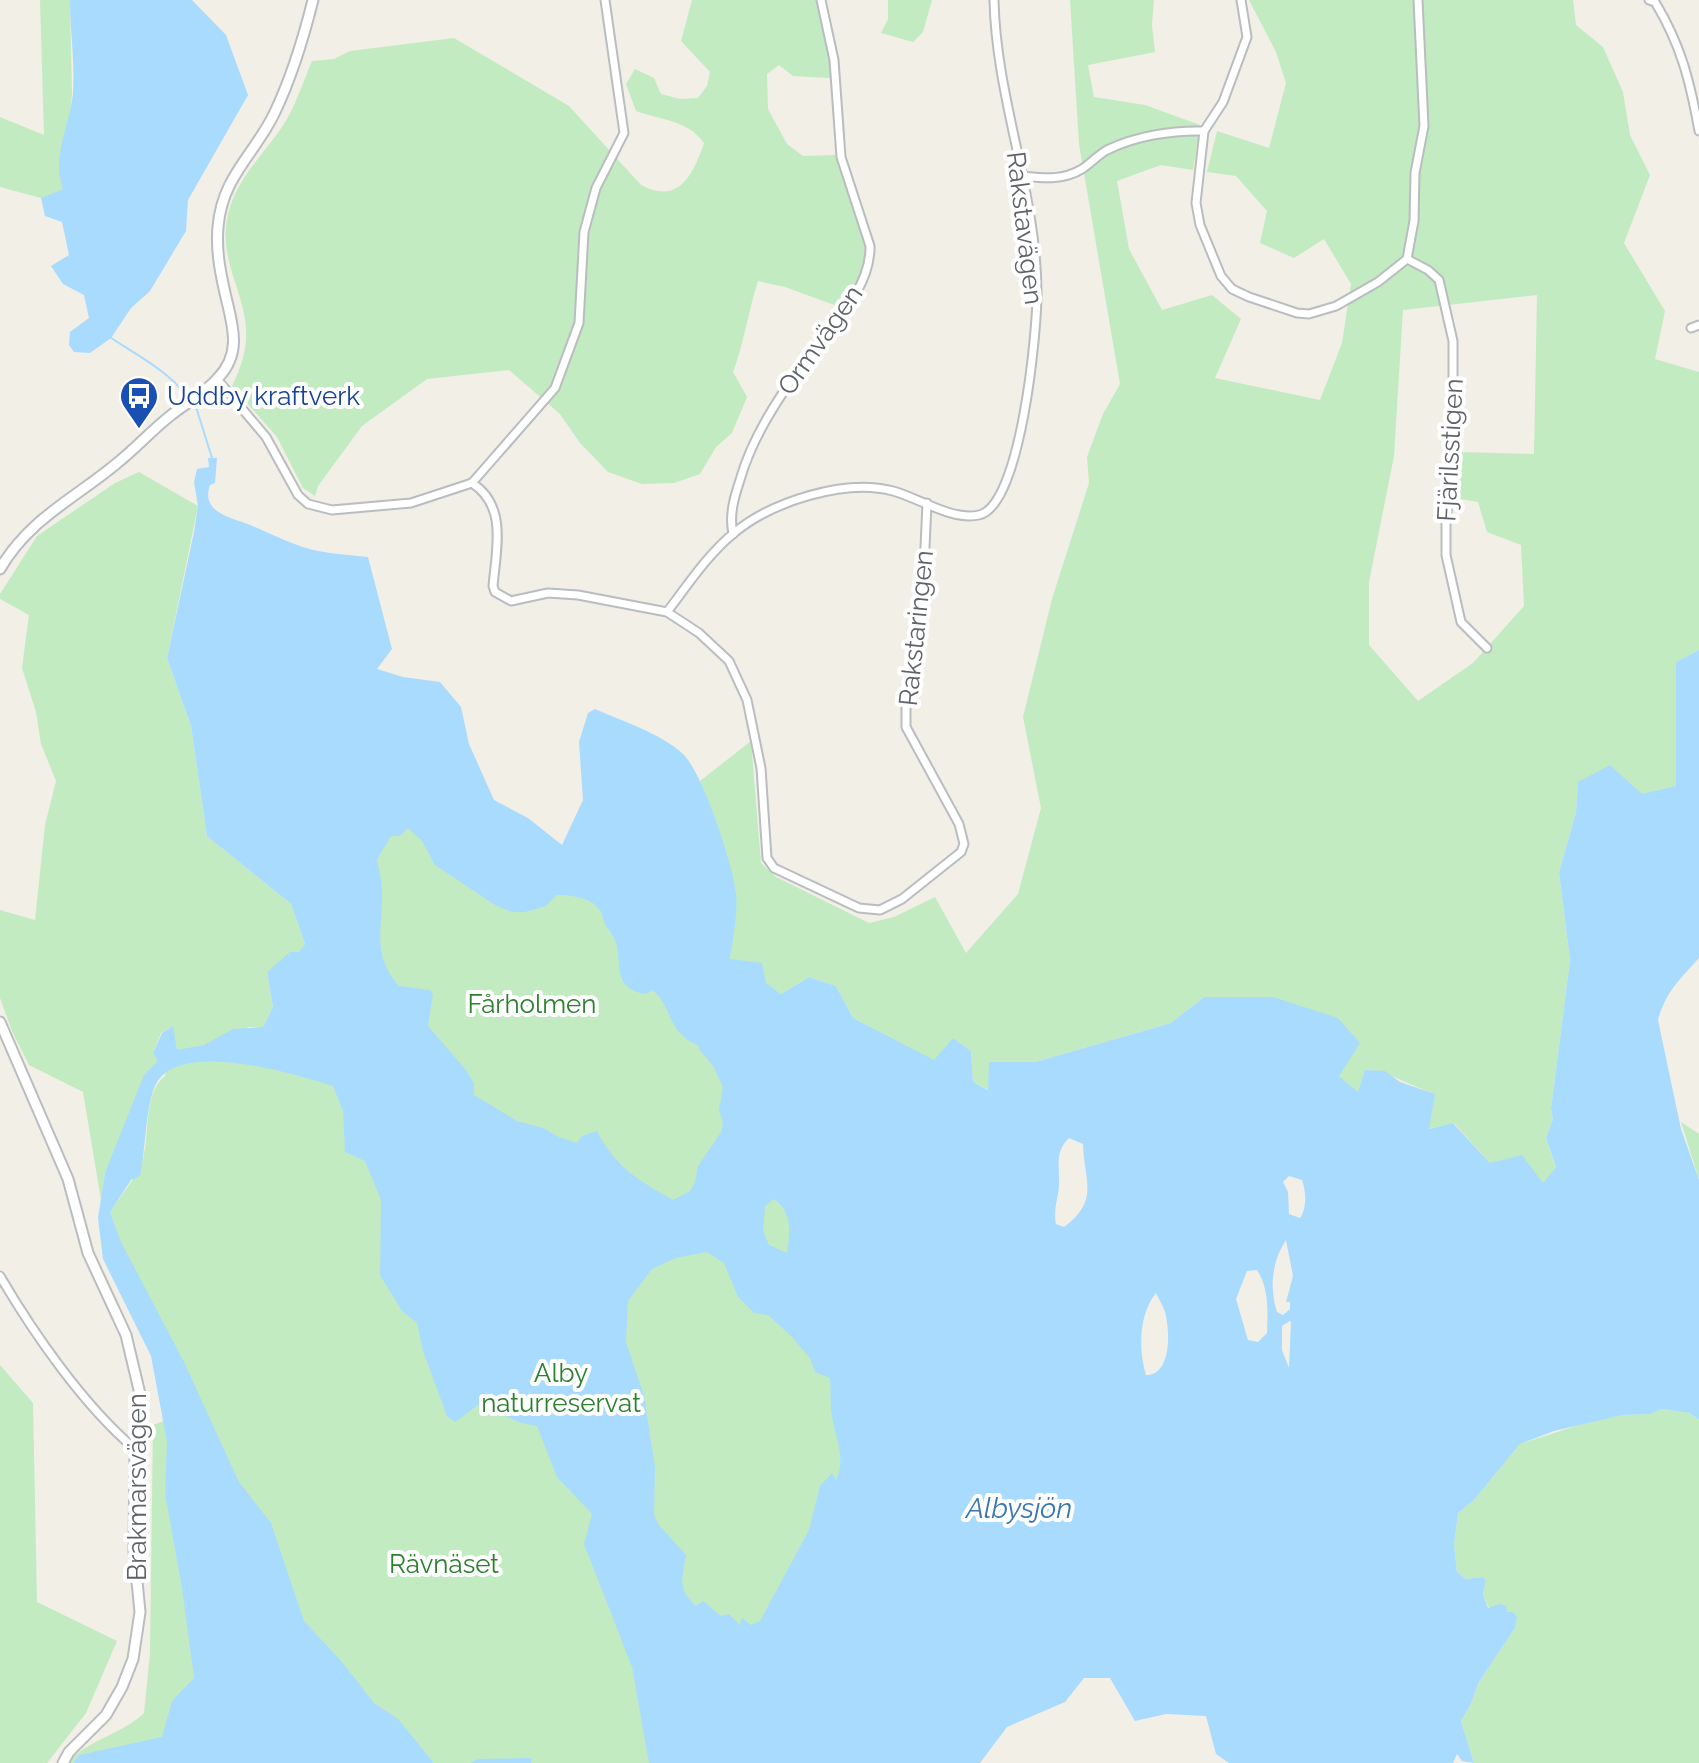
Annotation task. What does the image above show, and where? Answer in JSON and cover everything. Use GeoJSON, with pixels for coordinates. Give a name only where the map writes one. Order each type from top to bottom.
{"type":"FeatureCollection","features":[{"type":"Feature","properties":{"kind":"street"},"geometry":{"type":"LineString","coordinates":[[0,569],[30,528],[115,465],[168,417],[217,379],[228,365],[235,339],[232,314],[217,258],[223,199],[247,153],[272,118],[298,61],[313,0]]}},
{"type":"Feature","properties":{"kind":"street"},"geometry":{"type":"LineString","coordinates":[[217,379],[266,437],[298,495],[308,504],[332,510],[411,503],[472,483],[555,388],[579,323],[584,232],[596,188],[624,133],[605,0]]}},
{"type":"Feature","properties":{"kind":"street","name":"Ormvägen"},"geometry":{"type":"LineString","coordinates":[[733,534],[730,520],[746,458],[767,416],[801,365],[849,303],[865,277],[870,261],[870,246],[841,157],[834,60],[821,0]]}},
{"type":"Feature","properties":{"kind":"street","name":"Rakstavägen"},"geometry":{"type":"LineString","coordinates":[[667,612],[733,534],[757,518],[791,502],[842,488],[892,490],[959,513],[978,515],[1001,498],[1027,405],[1033,368],[1037,291],[1022,176],[1002,73],[994,0]]}},
{"type":"Feature","properties":{"kind":"street"},"geometry":{"type":"LineString","coordinates":[[1241,0],[1247,37],[1223,102],[1204,131],[1196,203],[1200,225],[1221,276],[1232,289],[1258,301],[1309,314],[1336,306],[1378,282],[1407,259],[1414,221],[1415,173],[1424,126],[1418,0]]}},
{"type":"Feature","properties":{"kind":"street"},"geometry":{"type":"LineString","coordinates":[[1653,1],[1673,32],[1685,63],[1699,131]]}},
{"type":"Feature","properties":{"kind":"street"},"geometry":{"type":"LineString","coordinates":[[1022,176],[1053,180],[1080,170],[1107,151],[1132,141],[1204,131]]}},
{"type":"Feature","properties":{"kind":"street","name":"Fjärilsstigen"},"geometry":{"type":"LineString","coordinates":[[1407,259],[1439,280],[1453,341],[1453,464],[1446,520],[1446,555],[1461,622],[1487,648]]}},
{"type":"Feature","properties":{"kind":"street"},"geometry":{"type":"LineString","coordinates":[[472,483],[490,499],[497,518],[493,586],[502,597],[511,601],[548,593],[578,595],[667,612]]}},
{"type":"Feature","properties":{"kind":"street","name":"Rakstaringen"},"geometry":{"type":"LineString","coordinates":[[667,612],[699,633],[729,661],[747,700],[761,768],[767,858],[774,868],[859,908],[880,910],[902,899],[949,864],[964,844],[959,824],[906,727],[906,708],[913,684],[922,614],[927,503]]}},
{"type":"Feature","properties":{"kind":"street","name":"Brakmarsvägen"},"geometry":{"type":"LineString","coordinates":[[0,1022],[68,1179],[88,1253],[126,1335],[140,1394],[135,1449],[134,1551],[140,1612],[133,1659],[106,1715],[69,1752],[63,1763]]}},
{"type":"Feature","properties":{"kind":"street"},"geometry":{"type":"LineString","coordinates":[[0,1276],[43,1342],[81,1391],[110,1428],[135,1449]]}},
{"type":"Feature","properties":{"kind":"green space"},"geometry":{"type":"Polygon","coordinates":[[[40,0],[70,0],[72,95],[63,190],[41,198],[0,187],[0,117],[44,135],[40,0]]]}},
{"type":"Feature","properties":{"kind":"green space"},"geometry":{"type":"Polygon","coordinates":[[[692,0],[817,0],[831,56],[830,78],[793,76],[779,65],[767,74],[768,109],[787,144],[803,156],[835,155],[868,251],[864,273],[837,306],[785,287],[758,281],[733,372],[747,397],[732,433],[716,447],[700,474],[674,483],[642,484],[608,472],[580,443],[560,414],[509,370],[427,379],[362,426],[318,486],[315,496],[303,488],[277,437],[232,386],[244,352],[246,326],[228,256],[226,227],[240,185],[287,120],[312,61],[334,59],[350,51],[454,38],[569,106],[641,185],[665,191],[683,184],[695,166],[704,143],[682,125],[636,111],[626,84],[635,69],[654,78],[661,94],[680,99],[698,98],[707,86],[710,72],[681,41],[692,0]]]}},
{"type":"Feature","properties":{"kind":"green space"},"geometry":{"type":"Polygon","coordinates":[[[888,0],[932,0],[923,32],[913,42],[881,33],[888,19],[888,0]]]}},
{"type":"Feature","properties":{"kind":"green space"},"geometry":{"type":"Polygon","coordinates":[[[1070,0],[1154,0],[1152,25],[1155,52],[1088,65],[1094,97],[1145,105],[1200,125],[1193,170],[1161,165],[1117,181],[1129,249],[1162,310],[1212,295],[1241,319],[1215,378],[1320,400],[1342,343],[1351,284],[1324,239],[1294,258],[1260,243],[1267,211],[1236,176],[1207,172],[1217,131],[1269,148],[1286,83],[1276,52],[1249,0],[1573,0],[1576,25],[1603,47],[1623,92],[1630,135],[1650,175],[1624,243],[1665,311],[1655,359],[1699,372],[1699,650],[1676,662],[1676,786],[1642,795],[1578,782],[1576,812],[1559,873],[1570,960],[1551,1109],[1553,1119],[1546,1138],[1556,1168],[1543,1189],[1490,1163],[1454,1123],[1428,1129],[1435,1094],[1392,1076],[1366,1070],[1359,1093],[1339,1076],[1204,997],[1171,1023],[1035,1062],[989,1062],[989,1090],[973,1082],[971,1051],[953,1038],[934,1061],[853,1018],[836,986],[809,977],[781,994],[730,960],[736,891],[717,824],[700,781],[751,741],[761,863],[776,877],[869,923],[894,917],[935,897],[966,953],[1018,894],[1041,808],[1023,717],[1052,599],[1089,483],[1087,457],[1103,414],[1120,384],[1079,144],[1070,0]],[[1537,295],[1403,310],[1394,456],[1369,582],[1369,645],[1418,701],[1473,663],[1524,606],[1521,545],[1487,532],[1478,502],[1455,498],[1457,452],[1534,454],[1537,295]]]}},
{"type":"Feature","properties":{"kind":"green space","name":"Alby naturreservat"},"geometry":{"type":"Polygon","coordinates":[[[139,472],[198,506],[167,658],[191,726],[207,836],[291,904],[305,944],[299,953],[267,972],[273,1007],[263,1027],[246,1027],[314,1055],[306,726],[643,912],[1155,1503],[926,1763],[67,1763],[85,1748],[144,1713],[150,1653],[153,1425],[188,1412],[113,1257],[119,1237],[110,1212],[141,1165],[150,1103],[158,1083],[165,1076],[172,1027],[161,1033],[153,1053],[159,1061],[105,1173],[101,1200],[83,1092],[29,1065],[0,998],[0,910],[35,920],[45,825],[56,781],[41,744],[36,712],[22,668],[29,615],[0,599],[0,594],[37,536],[115,483],[139,472]]]}},
{"type":"Feature","properties":{"kind":"green space"},"geometry":{"type":"Polygon","coordinates":[[[1681,1122],[1699,1134],[1699,1180],[1681,1122]]]}},
{"type":"Feature","properties":{"kind":"green space"},"geometry":{"type":"Polygon","coordinates":[[[0,1365],[33,1403],[37,1602],[117,1641],[86,1713],[47,1763],[0,1763],[0,1365]]]}},
{"type":"Feature","properties":{"kind":"green space"},"geometry":{"type":"Polygon","coordinates":[[[1661,1409],[1690,1413],[1699,1420],[1699,1763],[1474,1763],[1461,1721],[1479,1682],[1515,1628],[1506,1612],[1489,1608],[1483,1594],[1486,1581],[1483,1577],[1466,1579],[1457,1572],[1454,1545],[1458,1513],[1474,1500],[1520,1444],[1591,1421],[1651,1414],[1661,1409]]]}},
{"type":"Feature","properties":{"kind":"water"},"geometry":{"type":"Polygon","coordinates":[[[70,0],[192,0],[226,35],[248,95],[188,200],[186,231],[150,291],[131,308],[111,338],[90,353],[74,352],[69,345],[70,332],[89,318],[84,295],[63,284],[51,266],[69,255],[62,222],[45,216],[41,198],[63,189],[60,153],[73,93],[70,0]]]}},
{"type":"Feature","properties":{"kind":"water","name":"Albysjön"},"geometry":{"type":"Polygon","coordinates":[[[208,458],[217,458],[215,483],[210,485],[208,495],[214,509],[228,517],[309,549],[368,557],[392,649],[377,669],[403,677],[440,682],[461,707],[469,744],[494,800],[528,818],[562,845],[583,800],[579,742],[588,713],[595,709],[629,723],[664,740],[683,754],[708,798],[736,892],[730,959],[762,963],[766,983],[781,994],[809,977],[836,986],[853,1018],[934,1060],[953,1038],[971,1051],[973,1082],[988,1090],[989,1062],[1035,1062],[1171,1023],[1204,997],[1273,997],[1338,1018],[1360,1043],[1339,1076],[1358,1092],[1365,1070],[1385,1071],[1400,1082],[1435,1094],[1429,1129],[1453,1123],[1490,1163],[1522,1155],[1543,1183],[1556,1167],[1546,1138],[1553,1119],[1551,1109],[1570,960],[1559,873],[1576,812],[1578,782],[1610,765],[1642,794],[1676,786],[1676,662],[1699,650],[1699,958],[1669,994],[1658,1020],[1681,1129],[1699,1180],[1699,1420],[1690,1413],[1661,1409],[1651,1414],[1622,1415],[1554,1431],[1520,1444],[1474,1500],[1458,1513],[1454,1545],[1457,1572],[1466,1579],[1483,1577],[1486,1581],[1483,1594],[1488,1608],[1500,1604],[1517,1617],[1515,1628],[1479,1682],[1461,1721],[1474,1763],[1462,1761],[1457,1754],[1453,1763],[1229,1763],[1216,1754],[1206,1716],[1166,1714],[1135,1721],[1110,1678],[1084,1678],[1065,1702],[1007,1727],[980,1763],[649,1763],[632,1667],[584,1544],[592,1514],[557,1477],[537,1426],[510,1418],[491,1400],[478,1405],[455,1422],[447,1416],[423,1351],[417,1323],[402,1311],[380,1275],[381,1200],[365,1161],[345,1152],[343,1111],[333,1086],[267,1068],[213,1062],[189,1063],[169,1070],[156,1084],[150,1104],[140,1176],[131,1180],[110,1212],[121,1242],[183,1360],[239,1482],[271,1523],[304,1621],[374,1703],[398,1719],[434,1763],[74,1763],[79,1755],[162,1737],[172,1701],[194,1678],[165,1493],[167,1442],[151,1356],[103,1259],[98,1218],[105,1173],[144,1075],[158,1061],[153,1053],[162,1033],[173,1026],[177,1050],[204,1045],[233,1029],[263,1027],[273,1007],[267,972],[290,952],[299,952],[305,944],[291,904],[207,836],[191,726],[167,658],[198,506],[194,482],[197,469],[209,467],[208,458]],[[408,828],[400,836],[391,836],[377,860],[382,887],[380,941],[385,963],[399,986],[430,990],[433,994],[428,1026],[466,1070],[474,1083],[474,1095],[517,1121],[577,1143],[582,1136],[597,1131],[620,1164],[649,1186],[673,1200],[690,1191],[698,1166],[721,1132],[723,1123],[719,1110],[723,1087],[698,1045],[681,1034],[658,996],[652,990],[646,994],[636,991],[624,982],[619,970],[616,943],[597,907],[581,898],[556,895],[546,906],[512,912],[495,905],[435,865],[422,841],[408,828]],[[1069,1138],[1061,1149],[1055,1219],[1056,1224],[1064,1227],[1082,1208],[1087,1189],[1083,1144],[1069,1138]],[[1289,1176],[1283,1182],[1288,1192],[1289,1214],[1300,1218],[1305,1199],[1302,1180],[1289,1176]],[[774,1199],[765,1206],[763,1231],[769,1245],[787,1253],[787,1217],[774,1199]],[[1286,1240],[1273,1275],[1273,1294],[1277,1312],[1283,1315],[1290,1309],[1290,1302],[1286,1302],[1293,1276],[1286,1240]],[[707,1252],[676,1258],[652,1269],[628,1301],[626,1342],[644,1396],[655,1467],[654,1514],[658,1524],[686,1555],[682,1583],[690,1600],[696,1606],[703,1601],[721,1616],[729,1614],[740,1625],[742,1618],[751,1625],[760,1621],[809,1530],[820,1486],[832,1473],[836,1480],[839,1472],[840,1456],[832,1417],[830,1378],[815,1372],[810,1358],[768,1315],[754,1313],[738,1297],[724,1263],[707,1252]],[[1257,1270],[1247,1271],[1236,1299],[1248,1340],[1258,1342],[1267,1333],[1267,1309],[1264,1284],[1257,1270]],[[1156,1293],[1146,1311],[1141,1343],[1146,1375],[1161,1368],[1165,1360],[1168,1329],[1165,1312],[1156,1293]],[[1290,1321],[1282,1326],[1282,1350],[1289,1368],[1290,1321]]]}},
{"type":"Feature","properties":{"kind":"water"},"geometry":{"type":"Polygon","coordinates":[[[532,1758],[531,1763],[469,1763],[479,1759],[532,1758]]]}},
{"type":"Feature","properties":{"kind":"waterway"},"geometry":{"type":"LineString","coordinates":[[111,338],[163,372],[188,398]]}},
{"type":"Feature","properties":{"kind":"waterway"},"geometry":{"type":"LineString","coordinates":[[192,403],[212,458]]}},
{"type":"Feature","properties":{"kind":"place","name":"Uddby kraftverk"},"geometry":{"type":"Point","coordinates":[139,430]}},
{"type":"Feature","properties":{"kind":"park label","name":"Fårholmen"},"geometry":{"type":"Point","coordinates":[532,1004]}},
{"type":"Feature","properties":{"kind":"park label","name":"Rävnäset"},"geometry":{"type":"Point","coordinates":[444,1564]}}]}
